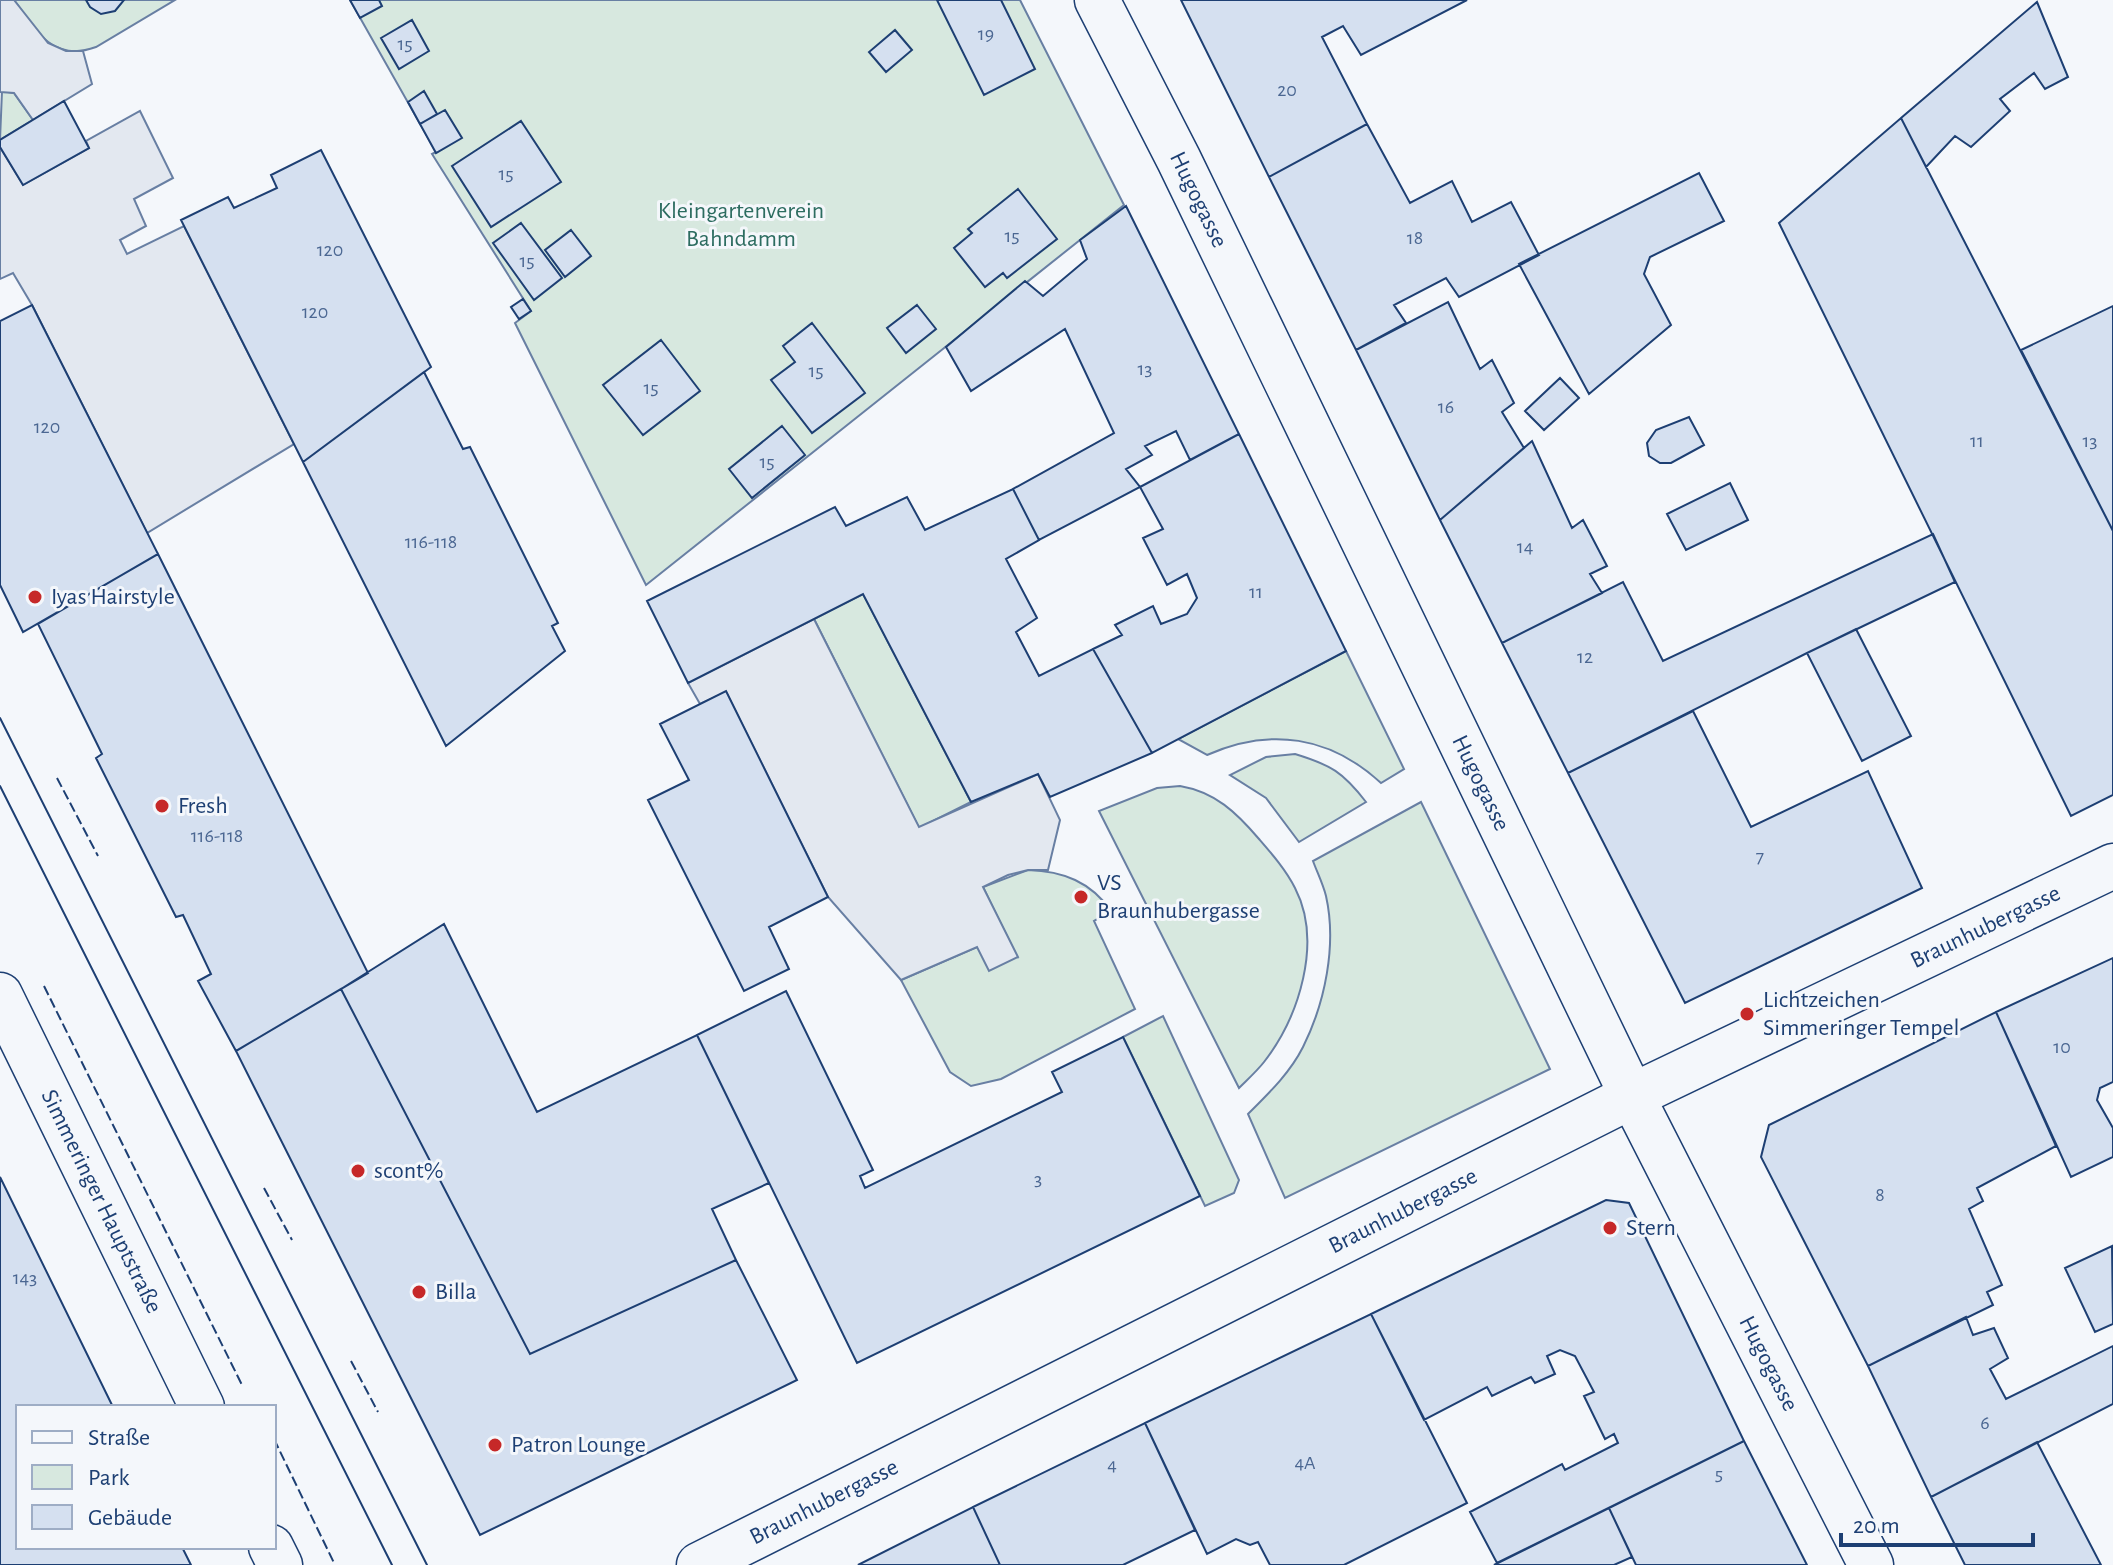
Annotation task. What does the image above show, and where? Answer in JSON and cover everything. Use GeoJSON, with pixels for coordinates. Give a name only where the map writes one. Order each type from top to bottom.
{"type":"FeatureCollection","features":[{"type":"Feature","properties":{"kind":"street","name":"Hugogasse"},"geometry":{"type":"LineString","coordinates":[[1097,0],[1179,160],[1632,1096],[1871,1565]]}},
{"type":"Feature","properties":{"kind":"street","name":"Braunhubergasse"},"geometry":{"type":"LineString","coordinates":[[699,1565],[1632,1096],[2113,866]]}},
{"type":"Feature","properties":{"kind":"street","name":"Simmeringer Hauptstraße"},"geometry":{"type":"LineString","coordinates":[[1,999],[201,1405]]}},
{"type":"Feature","properties":{"kind":"green space"},"geometry":{"type":"Polygon","coordinates":[[[14,0],[175,0],[96,47],[68,51],[38,33],[14,0]]]}},
{"type":"Feature","properties":{"kind":"green space","name":"Kleingartenverein Bahndamm"},"geometry":{"type":"Polygon","coordinates":[[[350,0],[1020,0],[1124,205],[646,585],[515,323],[531,311],[432,154],[436,152],[350,0]]]}},
{"type":"Feature","properties":{"kind":"green space"},"geometry":{"type":"Polygon","coordinates":[[[2,91],[14,93],[33,120],[0,140],[2,91]]]}},
{"type":"Feature","properties":{"kind":"green space"},"geometry":{"type":"Polygon","coordinates":[[[863,594],[971,802],[919,828],[814,619],[863,594]]]}},
{"type":"Feature","properties":{"kind":"green space"},"geometry":{"type":"Polygon","coordinates":[[[1346,651],[1404,769],[1381,783],[1341,755],[1298,741],[1254,741],[1207,755],[1178,739],[1346,651]]]}},
{"type":"Feature","properties":{"kind":"green space"},"geometry":{"type":"Polygon","coordinates":[[[1295,754],[1335,771],[1366,802],[1299,842],[1266,798],[1230,775],[1266,757],[1295,754]]]}},
{"type":"Feature","properties":{"kind":"green space"},"geometry":{"type":"Polygon","coordinates":[[[1180,786],[1214,798],[1242,820],[1283,869],[1303,909],[1307,955],[1297,1001],[1277,1044],[1239,1088],[1099,811],[1157,788],[1180,786]]]}},
{"type":"Feature","properties":{"kind":"green space"},"geometry":{"type":"Polygon","coordinates":[[[1421,802],[1550,1069],[1285,1198],[1248,1114],[1298,1057],[1323,993],[1329,954],[1329,915],[1325,892],[1313,861],[1421,802]]]}},
{"type":"Feature","properties":{"kind":"green space"},"geometry":{"type":"Polygon","coordinates":[[[1028,870],[1075,880],[1095,892],[1111,911],[1094,921],[1135,1009],[1001,1079],[971,1086],[950,1072],[901,980],[977,947],[1017,957],[983,887],[1028,870]]]}},
{"type":"Feature","properties":{"kind":"green space"},"geometry":{"type":"Polygon","coordinates":[[[1163,1016],[1239,1180],[1234,1193],[1205,1206],[1123,1037],[1163,1016]]]}},
{"type":"Feature","properties":{"kind":"shaded area"},"geometry":{"type":"Polygon","coordinates":[[[0,0],[14,0],[48,43],[66,51],[83,51],[92,84],[33,120],[14,93],[0,92],[0,0]]]}},
{"type":"Feature","properties":{"kind":"shaded area"},"geometry":{"type":"Polygon","coordinates":[[[140,111],[173,178],[134,199],[146,226],[120,240],[127,254],[184,226],[294,444],[147,533],[32,305],[13,273],[0,279],[0,147],[23,185],[89,148],[86,141],[140,111]]]}},
{"type":"Feature","properties":{"kind":"shaded area"},"geometry":{"type":"Polygon","coordinates":[[[814,619],[919,827],[1038,774],[1060,820],[1048,870],[1028,870],[1008,875],[983,887],[1018,957],[989,971],[977,947],[901,980],[828,897],[726,692],[700,704],[688,683],[814,619]]]}},
{"type":"Feature","properties":{"kind":"building"},"geometry":{"type":"Polygon","coordinates":[[[86,0],[124,0],[115,11],[101,14],[86,0]]]}},
{"type":"Feature","properties":{"kind":"building"},"geometry":{"type":"Polygon","coordinates":[[[350,0],[379,0],[382,6],[360,18],[350,0]]]}},
{"type":"Feature","properties":{"kind":"building"},"geometry":{"type":"Polygon","coordinates":[[[937,0],[1001,0],[1035,69],[984,95],[937,0]]]}},
{"type":"Feature","properties":{"kind":"building"},"geometry":{"type":"Polygon","coordinates":[[[1181,0],[1467,0],[1361,55],[1343,26],[1322,37],[1367,124],[1269,177],[1181,0]]]}},
{"type":"Feature","properties":{"kind":"building"},"geometry":{"type":"Polygon","coordinates":[[[2037,2],[2068,77],[2045,89],[2034,73],[2000,99],[2010,111],[1971,147],[1955,136],[1926,167],[1901,118],[2037,2]]]}},
{"type":"Feature","properties":{"kind":"building"},"geometry":{"type":"Polygon","coordinates":[[[412,20],[429,51],[399,69],[381,38],[412,20]]]}},
{"type":"Feature","properties":{"kind":"building"},"geometry":{"type":"Polygon","coordinates":[[[895,30],[912,50],[886,72],[869,52],[895,30]]]}},
{"type":"Feature","properties":{"kind":"building"},"geometry":{"type":"Polygon","coordinates":[[[424,91],[437,114],[420,124],[408,102],[424,91]]]}},
{"type":"Feature","properties":{"kind":"building"},"geometry":{"type":"Polygon","coordinates":[[[64,101],[89,148],[23,185],[0,147],[0,140],[64,101]]]}},
{"type":"Feature","properties":{"kind":"building"},"geometry":{"type":"Polygon","coordinates":[[[445,110],[462,138],[436,153],[420,124],[445,110]]]}},
{"type":"Feature","properties":{"kind":"building"},"geometry":{"type":"Polygon","coordinates":[[[1901,118],[2113,531],[2113,795],[2071,816],[1779,223],[1901,118]]]}},
{"type":"Feature","properties":{"kind":"building"},"geometry":{"type":"Polygon","coordinates":[[[521,121],[561,182],[491,227],[452,166],[521,121]]]}},
{"type":"Feature","properties":{"kind":"building"},"geometry":{"type":"Polygon","coordinates":[[[1367,124],[1410,203],[1452,181],[1472,222],[1511,202],[1539,255],[1459,297],[1446,278],[1394,305],[1406,323],[1356,350],[1269,177],[1367,124]]]}},
{"type":"Feature","properties":{"kind":"building"},"geometry":{"type":"Polygon","coordinates":[[[321,150],[431,367],[303,462],[181,220],[228,197],[234,208],[277,188],[271,175],[321,150]]]}},
{"type":"Feature","properties":{"kind":"building"},"geometry":{"type":"Polygon","coordinates":[[[1699,173],[1724,221],[1650,257],[1644,274],[1671,325],[1589,394],[1519,264],[1699,173]]]}},
{"type":"Feature","properties":{"kind":"building"},"geometry":{"type":"Polygon","coordinates":[[[1018,189],[1057,239],[1007,278],[1003,273],[985,287],[954,248],[972,233],[968,229],[1018,189]]]}},
{"type":"Feature","properties":{"kind":"building"},"geometry":{"type":"Polygon","coordinates":[[[1126,206],[1239,434],[1190,460],[1176,431],[1145,446],[1152,455],[1126,469],[1140,487],[1039,540],[1013,489],[1114,433],[1065,329],[971,391],[946,347],[1025,281],[1043,296],[1087,259],[1080,240],[1126,206]]]}},
{"type":"Feature","properties":{"kind":"building"},"geometry":{"type":"Polygon","coordinates":[[[521,223],[562,278],[534,300],[493,243],[521,223]]]}},
{"type":"Feature","properties":{"kind":"building"},"geometry":{"type":"Polygon","coordinates":[[[571,230],[591,256],[565,277],[545,250],[571,230]]]}},
{"type":"Feature","properties":{"kind":"building"},"geometry":{"type":"Polygon","coordinates":[[[523,299],[531,311],[519,319],[511,307],[523,299]]]}},
{"type":"Feature","properties":{"kind":"building"},"geometry":{"type":"Polygon","coordinates":[[[1448,302],[1480,369],[1492,360],[1514,403],[1502,412],[1524,448],[1440,520],[1356,350],[1448,302]]]}},
{"type":"Feature","properties":{"kind":"building"},"geometry":{"type":"Polygon","coordinates":[[[32,305],[158,554],[23,632],[0,585],[0,321],[32,305]]]}},
{"type":"Feature","properties":{"kind":"building"},"geometry":{"type":"Polygon","coordinates":[[[917,305],[936,329],[906,353],[887,328],[917,305]]]}},
{"type":"Feature","properties":{"kind":"building"},"geometry":{"type":"Polygon","coordinates":[[[2113,306],[2113,531],[2021,350],[2113,306]]]}},
{"type":"Feature","properties":{"kind":"building"},"geometry":{"type":"Polygon","coordinates":[[[812,323],[865,393],[812,433],[771,380],[795,362],[783,346],[812,323]]]}},
{"type":"Feature","properties":{"kind":"building"},"geometry":{"type":"Polygon","coordinates":[[[661,340],[700,391],[643,435],[603,385],[661,340]]]}},
{"type":"Feature","properties":{"kind":"building"},"geometry":{"type":"Polygon","coordinates":[[[424,372],[463,449],[470,447],[558,623],[552,626],[565,651],[446,746],[303,462],[424,372]]]}},
{"type":"Feature","properties":{"kind":"building"},"geometry":{"type":"Polygon","coordinates":[[[1560,378],[1579,398],[1544,430],[1525,411],[1560,378]]]}},
{"type":"Feature","properties":{"kind":"building"},"geometry":{"type":"Polygon","coordinates":[[[1689,417],[1704,445],[1671,463],[1660,463],[1649,456],[1647,443],[1656,430],[1689,417]]]}},
{"type":"Feature","properties":{"kind":"building"},"geometry":{"type":"Polygon","coordinates":[[[782,426],[805,455],[752,498],[729,469],[782,426]]]}},
{"type":"Feature","properties":{"kind":"building"},"geometry":{"type":"Polygon","coordinates":[[[1239,434],[1346,651],[1152,753],[1093,649],[1122,635],[1115,625],[1153,606],[1161,624],[1187,614],[1197,598],[1187,574],[1167,585],[1143,538],[1163,529],[1140,487],[1239,434]]]}},
{"type":"Feature","properties":{"kind":"building"},"geometry":{"type":"Polygon","coordinates":[[[1532,441],[1572,528],[1583,520],[1607,566],[1590,574],[1602,593],[1502,643],[1440,520],[1532,441]]]}},
{"type":"Feature","properties":{"kind":"building"},"geometry":{"type":"Polygon","coordinates":[[[1730,483],[1748,520],[1686,550],[1667,514],[1730,483]]]}},
{"type":"Feature","properties":{"kind":"building"},"geometry":{"type":"Polygon","coordinates":[[[1013,489],[1039,540],[1006,559],[1037,618],[1016,632],[1039,676],[1093,649],[1152,753],[1050,797],[1038,774],[971,802],[863,594],[688,683],[647,601],[835,507],[846,526],[907,497],[925,530],[1013,489]]]}},
{"type":"Feature","properties":{"kind":"building"},"geometry":{"type":"Polygon","coordinates":[[[1933,534],[1955,582],[1568,773],[1502,643],[1623,582],[1663,661],[1933,534]]]}},
{"type":"Feature","properties":{"kind":"building"},"geometry":{"type":"Polygon","coordinates":[[[158,554],[368,973],[236,1051],[198,981],[211,974],[183,915],[176,917],[96,758],[102,754],[38,624],[158,554]]]}},
{"type":"Feature","properties":{"kind":"building"},"geometry":{"type":"Polygon","coordinates":[[[1856,629],[1911,736],[1862,761],[1807,653],[1856,629]]]}},
{"type":"Feature","properties":{"kind":"building"},"geometry":{"type":"Polygon","coordinates":[[[726,691],[828,897],[769,927],[789,969],[744,991],[648,800],[689,780],[660,724],[726,691]]]}},
{"type":"Feature","properties":{"kind":"building"},"geometry":{"type":"Polygon","coordinates":[[[1693,711],[1751,827],[1868,771],[1922,888],[1685,1003],[1568,773],[1693,711]]]}},
{"type":"Feature","properties":{"kind":"building"},"geometry":{"type":"Polygon","coordinates":[[[444,924],[537,1112],[697,1035],[769,1183],[712,1209],[736,1260],[530,1354],[341,989],[444,924]]]}},
{"type":"Feature","properties":{"kind":"building"},"geometry":{"type":"Polygon","coordinates":[[[2113,958],[2113,1082],[2100,1088],[2097,1100],[2113,1128],[2113,1157],[2071,1177],[1996,1012],[2113,958]]]}},
{"type":"Feature","properties":{"kind":"building"},"geometry":{"type":"Polygon","coordinates":[[[341,989],[530,1354],[736,1260],[797,1380],[480,1535],[236,1051],[341,989]]]}},
{"type":"Feature","properties":{"kind":"building"},"geometry":{"type":"Polygon","coordinates":[[[786,991],[873,1170],[860,1176],[865,1188],[1062,1092],[1052,1072],[1123,1037],[1200,1196],[857,1363],[697,1035],[786,991]]]}},
{"type":"Feature","properties":{"kind":"building"},"geometry":{"type":"Polygon","coordinates":[[[1996,1012],[2056,1146],[1977,1188],[1983,1201],[1969,1209],[2002,1285],[1987,1292],[1993,1305],[1868,1366],[1761,1157],[1769,1125],[1996,1012]]]}},
{"type":"Feature","properties":{"kind":"building"},"geometry":{"type":"Polygon","coordinates":[[[0,1177],[112,1405],[16,1405],[16,1549],[183,1549],[191,1565],[0,1565],[0,1177]]]}},
{"type":"Feature","properties":{"kind":"building"},"geometry":{"type":"Polygon","coordinates":[[[1606,1200],[1629,1203],[1744,1441],[1497,1563],[1470,1512],[1562,1464],[1565,1470],[1618,1443],[1614,1434],[1605,1439],[1584,1396],[1594,1392],[1575,1356],[1560,1350],[1547,1356],[1555,1374],[1535,1383],[1531,1377],[1492,1396],[1487,1387],[1424,1420],[1371,1314],[1606,1200]]]}},
{"type":"Feature","properties":{"kind":"building"},"geometry":{"type":"Polygon","coordinates":[[[2112,1246],[2113,1324],[2095,1332],[2065,1268],[2112,1246]]]}},
{"type":"Feature","properties":{"kind":"building"},"geometry":{"type":"Polygon","coordinates":[[[1371,1314],[1467,1503],[1344,1565],[1270,1565],[1258,1542],[1250,1545],[1236,1539],[1207,1554],[1145,1423],[1371,1314]]]}},
{"type":"Feature","properties":{"kind":"building"},"geometry":{"type":"Polygon","coordinates":[[[1966,1317],[1973,1335],[1994,1328],[2008,1358],[1990,1369],[2006,1399],[2113,1346],[2113,1404],[1931,1497],[1868,1366],[1966,1317]]]}},
{"type":"Feature","properties":{"kind":"building"},"geometry":{"type":"Polygon","coordinates":[[[1145,1423],[1195,1530],[1123,1565],[1000,1565],[973,1507],[1145,1423]]]}},
{"type":"Feature","properties":{"kind":"building"},"geometry":{"type":"Polygon","coordinates":[[[1744,1441],[1807,1565],[1636,1565],[1609,1508],[1744,1441]]]}},
{"type":"Feature","properties":{"kind":"building"},"geometry":{"type":"Polygon","coordinates":[[[2037,1442],[2101,1565],[1965,1565],[1931,1497],[2037,1442]]]}},
{"type":"Feature","properties":{"kind":"building"},"geometry":{"type":"Polygon","coordinates":[[[973,1507],[1000,1565],[858,1565],[973,1507]]]}},
{"type":"Feature","properties":{"kind":"building"},"geometry":{"type":"Polygon","coordinates":[[[1609,1508],[1632,1557],[1614,1565],[1494,1565],[1609,1508]]]}},
{"type":"Feature","properties":{"kind":"tram line"},"geometry":{"type":"LineString","coordinates":[[0,718],[427,1565]]}},
{"type":"Feature","properties":{"kind":"tram line"},"geometry":{"type":"LineString","coordinates":[[0,786],[392,1565]]}},
{"type":"Feature","properties":{"kind":"fence"},"geometry":{"type":"LineString","coordinates":[[57,778],[98,856]]}},
{"type":"Feature","properties":{"kind":"fence"},"geometry":{"type":"LineString","coordinates":[[44,986],[243,1387]]}},
{"type":"Feature","properties":{"kind":"fence"},"geometry":{"type":"LineString","coordinates":[[264,1188],[292,1240]]}},
{"type":"Feature","properties":{"kind":"fence"},"geometry":{"type":"LineString","coordinates":[[351,1361],[378,1412]]}},
{"type":"Feature","properties":{"kind":"fence"},"geometry":{"type":"LineString","coordinates":[[276,1443],[335,1565]]}},
{"type":"Feature","properties":{"kind":"place","name":"Iyas Hairstyle"},"geometry":{"type":"Point","coordinates":[35,597]}},
{"type":"Feature","properties":{"kind":"place","name":"Fresh"},"geometry":{"type":"Point","coordinates":[162,806]}},
{"type":"Feature","properties":{"kind":"place","name":"VS Braunhubergasse"},"geometry":{"type":"Point","coordinates":[1081,897]}},
{"type":"Feature","properties":{"kind":"place","name":"Lichtzeichen Simmeringer Tempel"},"geometry":{"type":"Point","coordinates":[1747,1014]}},
{"type":"Feature","properties":{"kind":"place","name":"scont%"},"geometry":{"type":"Point","coordinates":[358,1171]}},
{"type":"Feature","properties":{"kind":"place","name":"Stern"},"geometry":{"type":"Point","coordinates":[1610,1228]}},
{"type":"Feature","properties":{"kind":"place","name":"Billa"},"geometry":{"type":"Point","coordinates":[419,1292]}},
{"type":"Feature","properties":{"kind":"place","name":"Patron Lounge"},"geometry":{"type":"Point","coordinates":[495,1445]}}]}
